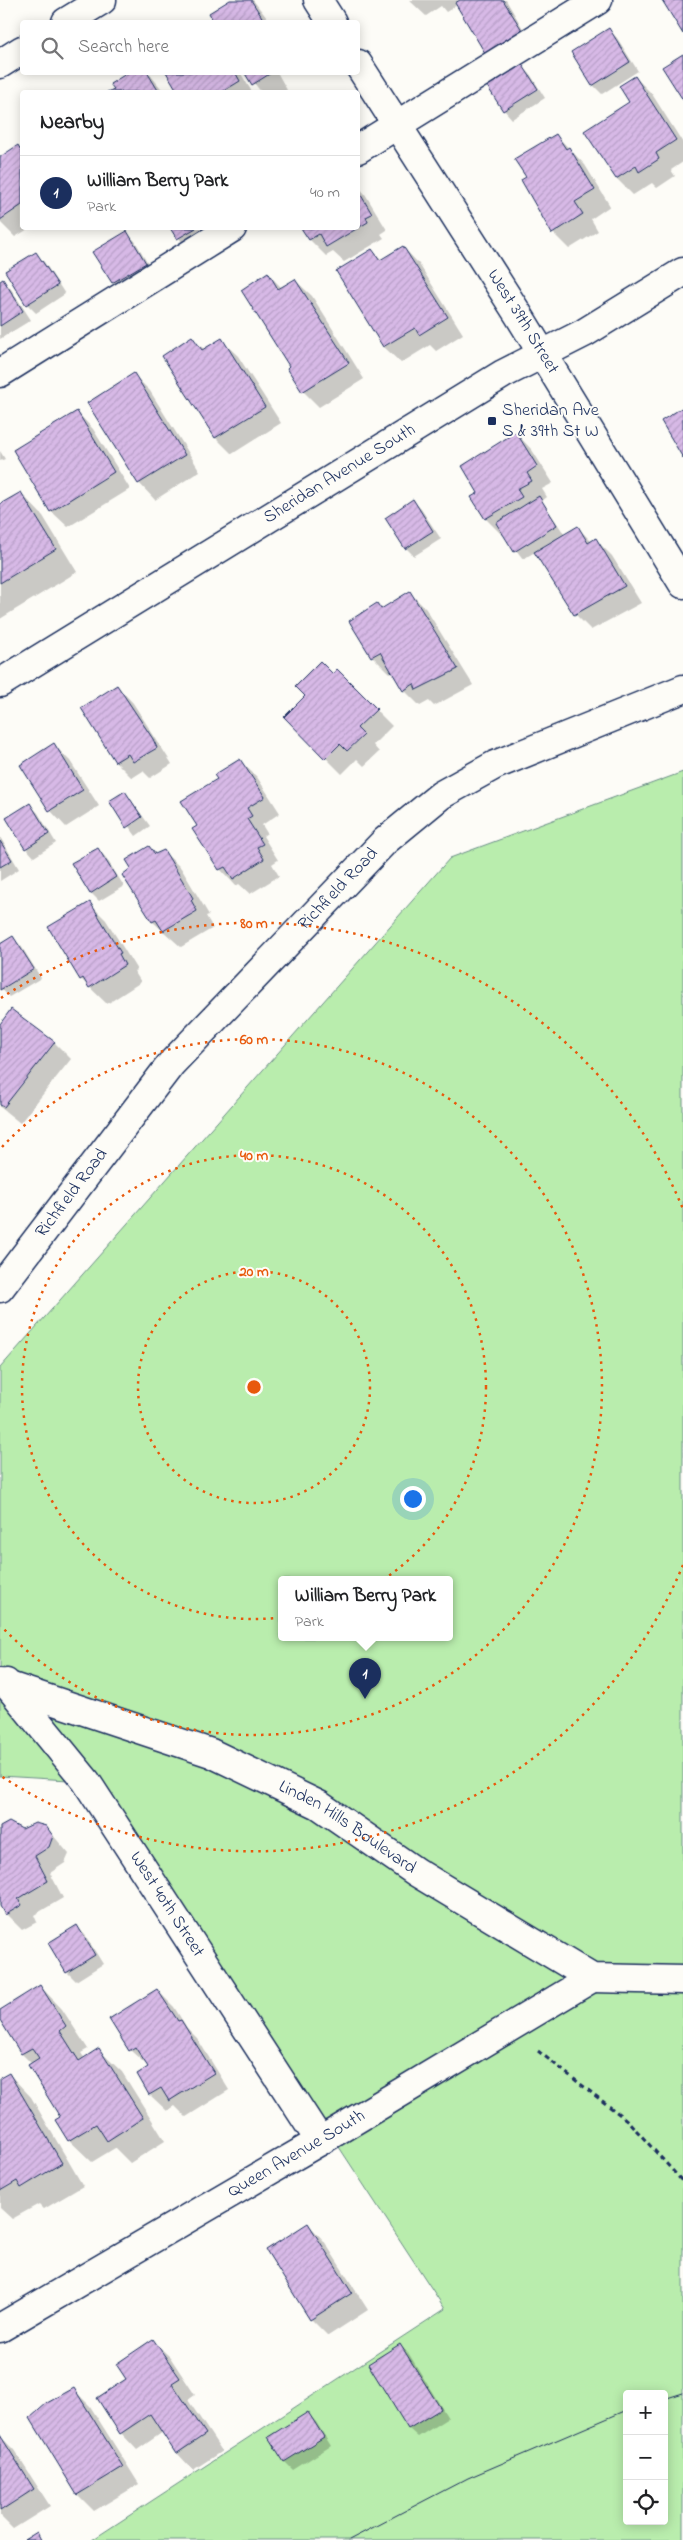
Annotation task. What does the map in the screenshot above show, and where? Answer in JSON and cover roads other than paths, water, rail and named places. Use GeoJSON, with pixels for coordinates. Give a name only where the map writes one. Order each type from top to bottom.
{"type":"FeatureCollection","features":[{"type":"Feature","properties":{"kind":"street"},"geometry":{"type":"LineString","coordinates":[[69,20],[102,0]]}},
{"type":"Feature","properties":{"kind":"street"},"geometry":{"type":"LineString","coordinates":[[318,0],[331,20]]}},
{"type":"Feature","properties":{"kind":"street"},"geometry":{"type":"LineString","coordinates":[[360,148],[598,0]]}},
{"type":"Feature","properties":{"kind":"street"},"geometry":{"type":"LineString","coordinates":[[0,64],[20,51]]}},
{"type":"Feature","properties":{"kind":"street","name":"West 39th Street"},"geometry":{"type":"LineString","coordinates":[[360,67],[683,584]]}},
{"type":"Feature","properties":{"kind":"street"},"geometry":{"type":"LineString","coordinates":[[0,373],[229,230]]}},
{"type":"Feature","properties":{"kind":"street","name":"Sheridan Avenue South"},"geometry":{"type":"LineString","coordinates":[[0,683],[503,374],[584,334],[683,272]]}},
{"type":"Feature","properties":{"kind":"street","name":"Richfield Road"},"geometry":{"type":"LineString","coordinates":[[0,1288],[171,1064],[385,841],[441,795],[495,765],[683,689]]}},
{"type":"Feature","properties":{"kind":"street","name":"Linden Hills Boulevard"},"geometry":{"type":"LineString","coordinates":[[2,1681],[211,1753],[319,1805],[416,1872],[592,1978],[683,1980]]}},
{"type":"Feature","properties":{"kind":"street","name":"West 40th Street"},"geometry":{"type":"LineString","coordinates":[[2,1681],[86,1781],[320,2141]]}},
{"type":"Feature","properties":{"kind":"street","name":"Queen Avenue South"},"geometry":{"type":"LineString","coordinates":[[0,2328],[320,2141],[592,1978]]}},
{"type":"Feature","properties":{"kind":"tram line"},"geometry":{"type":"LineString","coordinates":[[668,2398],[683,2393]]}},
{"type":"Feature","properties":{"kind":"tram line"},"geometry":{"type":"LineString","coordinates":[[349,2540],[468,2478],[623,2412]]}},
{"type":"Feature","properties":{"kind":"place","name":"Sheridan Ave S & 39th St W"},"geometry":{"type":"Point","coordinates":[492,421]}},
{"type":"Feature","properties":{"kind":"place","name":"William Berry Park"},"geometry":{"type":"Point","coordinates":[365,1699]}}]}
